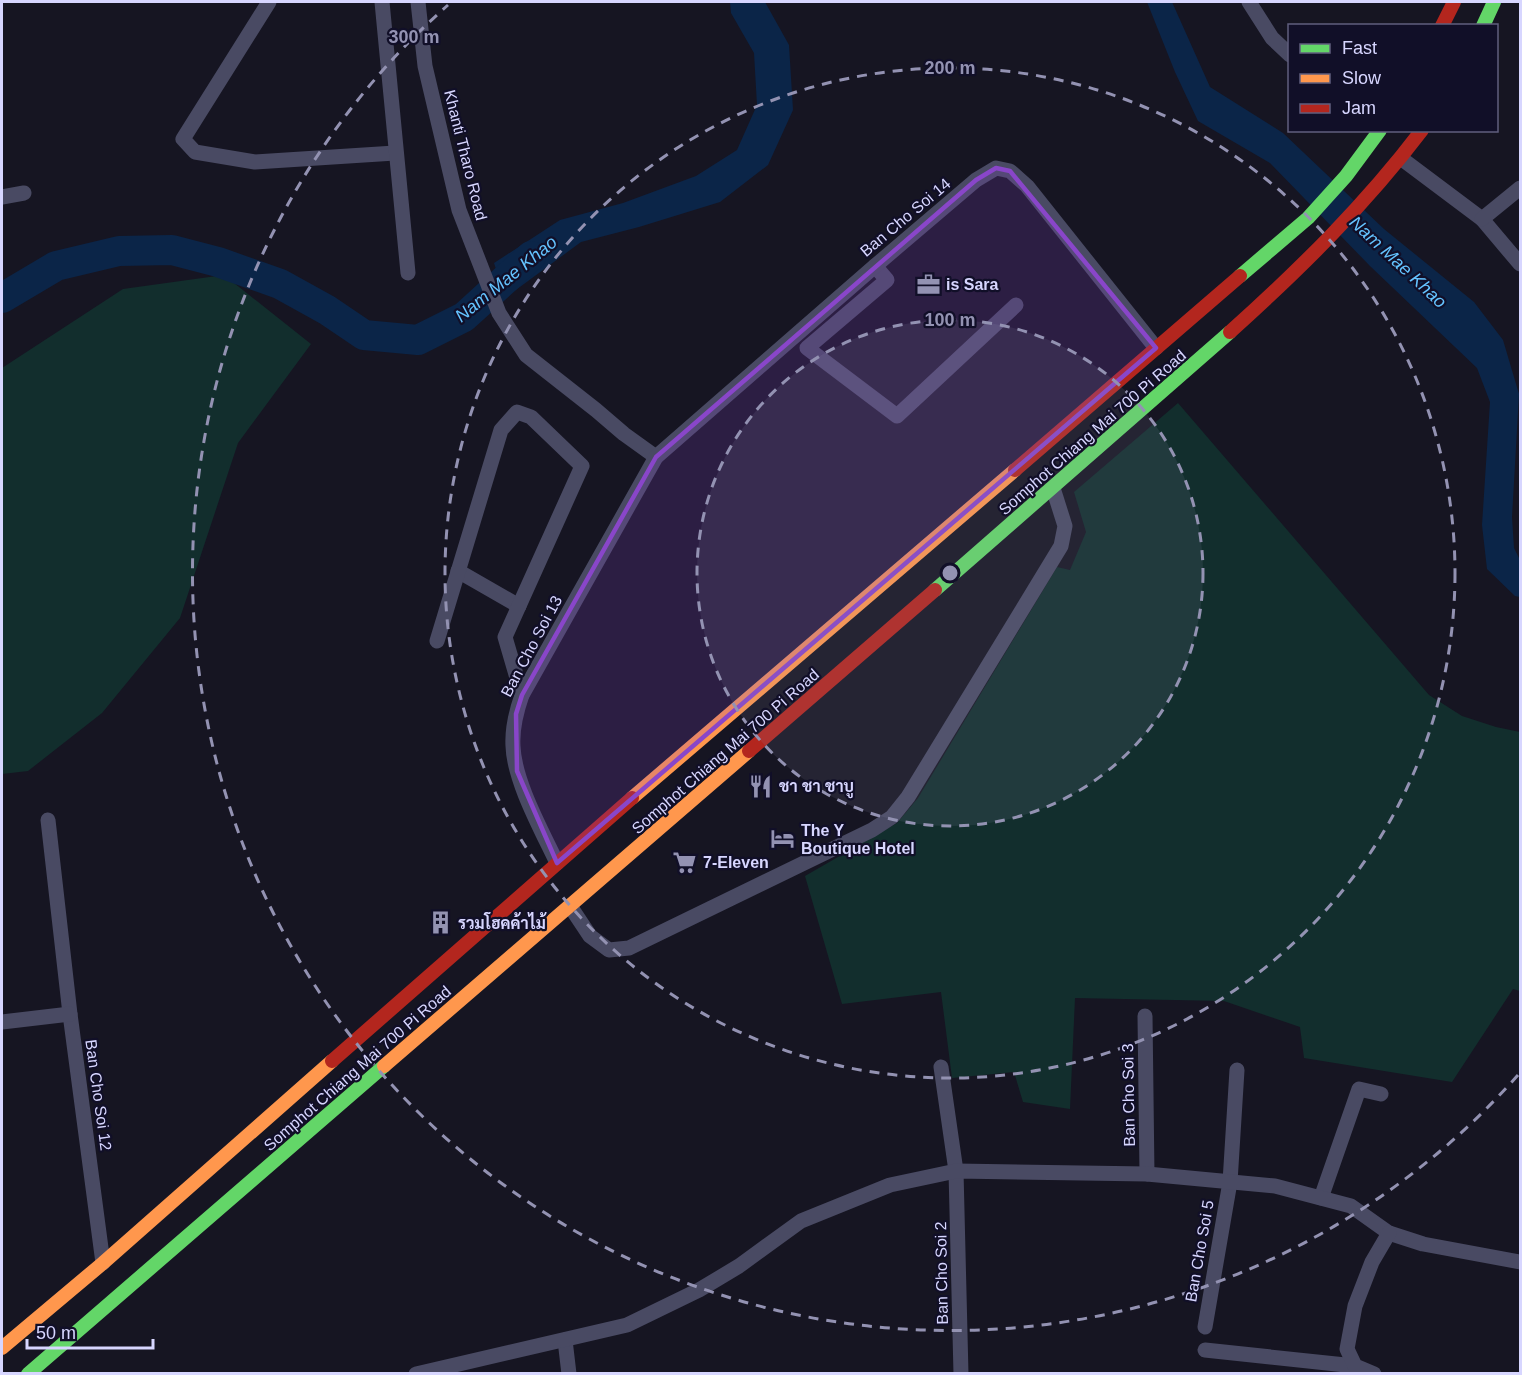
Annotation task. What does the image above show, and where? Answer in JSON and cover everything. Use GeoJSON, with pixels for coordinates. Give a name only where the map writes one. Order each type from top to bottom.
{"type":"FeatureCollection","features":[{"type":"Feature","properties":{"kind":"main road"},"geometry":{"type":"LineString","coordinates":[[1443,24],[1454,2]]}},
{"type":"Feature","properties":{"kind":"main road"},"geometry":{"type":"LineString","coordinates":[[1484,24],[1494,2]]}},
{"type":"Feature","properties":{"kind":"main road","name":"Somphot Chiang Mai 700 Pi Road"},"geometry":{"type":"LineString","coordinates":[[2,1348],[103,1263],[557,863],[1308,218],[1346,176],[1376,132]]}},
{"type":"Feature","properties":{"kind":"main road","name":"Somphot Chiang Mai 700 Pi Road"},"geometry":{"type":"LineString","coordinates":[[28,1374],[1173,384],[1329,240],[1402,159],[1421,132]]}},
{"type":"Feature","properties":{"kind":"street"},"geometry":{"type":"LineString","coordinates":[[269,2],[183,139],[195,152],[255,162],[395,153]]}},
{"type":"Feature","properties":{"kind":"street"},"geometry":{"type":"LineString","coordinates":[[382,2],[408,273]]}},
{"type":"Feature","properties":{"kind":"street","name":"Khanti Tharo Road"},"geometry":{"type":"LineString","coordinates":[[418,2],[425,66],[459,210],[499,314],[525,355],[656,457]]}},
{"type":"Feature","properties":{"kind":"street"},"geometry":{"type":"LineString","coordinates":[[1250,2],[1272,38],[1288,53]]}},
{"type":"Feature","properties":{"kind":"street"},"geometry":{"type":"LineString","coordinates":[[1402,159],[1482,219],[1521,264]]}},
{"type":"Feature","properties":{"kind":"street","name":"Ban Cho Soi 14"},"geometry":{"type":"LineString","coordinates":[[656,457],[976,180],[996,168],[1010,171],[1027,186],[1156,348]]}},
{"type":"Feature","properties":{"kind":"street"},"geometry":{"type":"LineString","coordinates":[[1482,219],[1521,188]]}},
{"type":"Feature","properties":{"kind":"street"},"geometry":{"type":"LineString","coordinates":[[2,197],[24,193]]}},
{"type":"Feature","properties":{"kind":"street"},"geometry":{"type":"LineString","coordinates":[[875,266],[887,280],[807,348],[897,416],[1016,305]]}},
{"type":"Feature","properties":{"kind":"street"},"geometry":{"type":"LineString","coordinates":[[437,641],[501,430],[517,412],[531,417],[582,466],[505,637],[522,695]]}},
{"type":"Feature","properties":{"kind":"street","name":"Ban Cho Soi 13"},"geometry":{"type":"LineString","coordinates":[[557,863],[516,771],[513,746],[516,714],[522,695],[656,457]]}},
{"type":"Feature","properties":{"kind":"street"},"geometry":{"type":"LineString","coordinates":[[570,906],[590,936],[609,950],[629,948],[862,835],[892,817],[908,797],[1061,546],[1065,526],[1053,488]]}},
{"type":"Feature","properties":{"kind":"street"},"geometry":{"type":"LineString","coordinates":[[458,571],[519,606]]}},
{"type":"Feature","properties":{"kind":"street","name":"Ban Cho Soi 12"},"geometry":{"type":"LineString","coordinates":[[48,820],[70,1014],[103,1263]]}},
{"type":"Feature","properties":{"kind":"street"},"geometry":{"type":"LineString","coordinates":[[2,1022],[70,1014]]}},
{"type":"Feature","properties":{"kind":"street","name":"Ban Cho Soi 3"},"geometry":{"type":"LineString","coordinates":[[1145,1016],[1147,1174]]}},
{"type":"Feature","properties":{"kind":"street","name":"Ban Cho Soi 2"},"geometry":{"type":"LineString","coordinates":[[941,1067],[956,1171],[961,1374]]}},
{"type":"Feature","properties":{"kind":"street","name":"Ban Cho Soi 5"},"geometry":{"type":"LineString","coordinates":[[1205,1327],[1230,1182],[1237,1070]]}},
{"type":"Feature","properties":{"kind":"street"},"geometry":{"type":"LineString","coordinates":[[1321,1198],[1359,1089],[1381,1094]]}},
{"type":"Feature","properties":{"kind":"street"},"geometry":{"type":"LineString","coordinates":[[416,1374],[627,1325],[699,1290],[739,1266],[801,1221],[890,1185],[956,1171],[1147,1174],[1275,1186],[1351,1206],[1389,1233],[1422,1244],[1521,1262]]}},
{"type":"Feature","properties":{"kind":"street"},"geometry":{"type":"LineString","coordinates":[[1355,1366],[1347,1349],[1355,1306],[1372,1262],[1389,1233]]}},
{"type":"Feature","properties":{"kind":"street"},"geometry":{"type":"LineString","coordinates":[[565,1340],[569,1374]]}},
{"type":"Feature","properties":{"kind":"street"},"geometry":{"type":"LineString","coordinates":[[1205,1350],[1355,1366],[1373,1374]]}},
{"type":"Feature","properties":{"kind":"highlighted area"},"geometry":{"type":"Polygon","coordinates":[[[996,168],[1010,171],[1156,348],[557,863],[517,771],[516,714],[522,695],[656,457],[976,180],[996,168]]]}},
{"type":"Feature","properties":{"kind":"green space"},"geometry":{"type":"Polygon","coordinates":[[[224,275],[311,344],[238,443],[180,618],[102,713],[28,771],[2,774],[2,368],[123,289],[224,275]]]}},
{"type":"Feature","properties":{"kind":"green space"},"geometry":{"type":"Polygon","coordinates":[[[1178,403],[1429,695],[1462,716],[1520,732],[1520,991],[1513,989],[1452,1082],[1304,1058],[1300,1027],[1224,1001],[1075,998],[1070,1109],[1023,1102],[1014,1072],[952,1078],[941,992],[842,1004],[805,876],[897,823],[918,798],[1057,567],[1070,570],[1086,532],[1074,492],[1178,403]]]}},
{"type":"Feature","properties":{"kind":"water"},"geometry":{"type":"Polygon","coordinates":[[[730,2],[765,2],[789,45],[793,110],[768,165],[720,202],[581,242],[509,295],[501,284],[494,263],[560,220],[623,203],[696,176],[737,150],[757,105],[754,53],[731,13],[730,2]]]}},
{"type":"Feature","properties":{"kind":"water"},"geometry":{"type":"Polygon","coordinates":[[[1147,2],[1172,2],[1210,87],[1283,133],[1384,229],[1474,302],[1503,340],[1519,394],[1512,517],[1514,548],[1520,560],[1520,597],[1515,596],[1487,569],[1482,525],[1490,402],[1477,368],[1370,266],[1270,163],[1198,121],[1175,72],[1147,2]]]}},
{"type":"Feature","properties":{"kind":"waterway","name":"Nam Mae Khao"},"geometry":{"type":"LineString","coordinates":[[2,298],[56,266],[119,251],[172,250],[218,262],[280,284],[327,310],[364,335],[418,340],[464,317],[531,256]]}},
{"type":"Feature","properties":{"kind":"traffic: fast"},"geometry":{"type":"LineString","coordinates":[[1484,24],[1494,2]]}},
{"type":"Feature","properties":{"kind":"traffic: fast"},"geometry":{"type":"LineString","coordinates":[[1240,276],[1308,218],[1346,176],[1379,132]]}},
{"type":"Feature","properties":{"kind":"traffic: fast"},"geometry":{"type":"LineString","coordinates":[[935,590],[1230,332]]}},
{"type":"Feature","properties":{"kind":"traffic: fast"},"geometry":{"type":"LineString","coordinates":[[28,1374],[384,1066]]}},
{"type":"Feature","properties":{"kind":"traffic: slow"},"geometry":{"type":"LineString","coordinates":[[632,798],[1015,470]]}},
{"type":"Feature","properties":{"kind":"traffic: slow"},"geometry":{"type":"LineString","coordinates":[[384,1066],[749,751]]}},
{"type":"Feature","properties":{"kind":"traffic: slow"},"geometry":{"type":"LineString","coordinates":[[2,1348],[103,1263],[332,1061]]}},
{"type":"Feature","properties":{"kind":"traffic: jam"},"geometry":{"type":"LineString","coordinates":[[1443,24],[1454,2]]}},
{"type":"Feature","properties":{"kind":"traffic: jam"},"geometry":{"type":"LineString","coordinates":[[1230,332],[1331,236],[1420,132]]}},
{"type":"Feature","properties":{"kind":"traffic: jam"},"geometry":{"type":"LineString","coordinates":[[1015,470],[1240,276]]}},
{"type":"Feature","properties":{"kind":"traffic: jam"},"geometry":{"type":"LineString","coordinates":[[749,751],[935,590]]}},
{"type":"Feature","properties":{"kind":"traffic: jam"},"geometry":{"type":"LineString","coordinates":[[332,1061],[632,798]]}},
{"type":"Feature","properties":{"kind":"place","name":"is Sara"},"geometry":{"type":"Point","coordinates":[928,284]}},
{"type":"Feature","properties":{"kind":"place","name":"ชา ชา ชาบู"},"geometry":{"type":"Point","coordinates":[761,786]}},
{"type":"Feature","properties":{"kind":"place","name":"The Y Boutique Hotel"},"geometry":{"type":"Point","coordinates":[783,839]}},
{"type":"Feature","properties":{"kind":"place","name":"7-Eleven"},"geometry":{"type":"Point","coordinates":[685,862]}},
{"type":"Feature","properties":{"kind":"place","name":"รวมโฮคค้าไม้"},"geometry":{"type":"Point","coordinates":[440,923]}}]}
